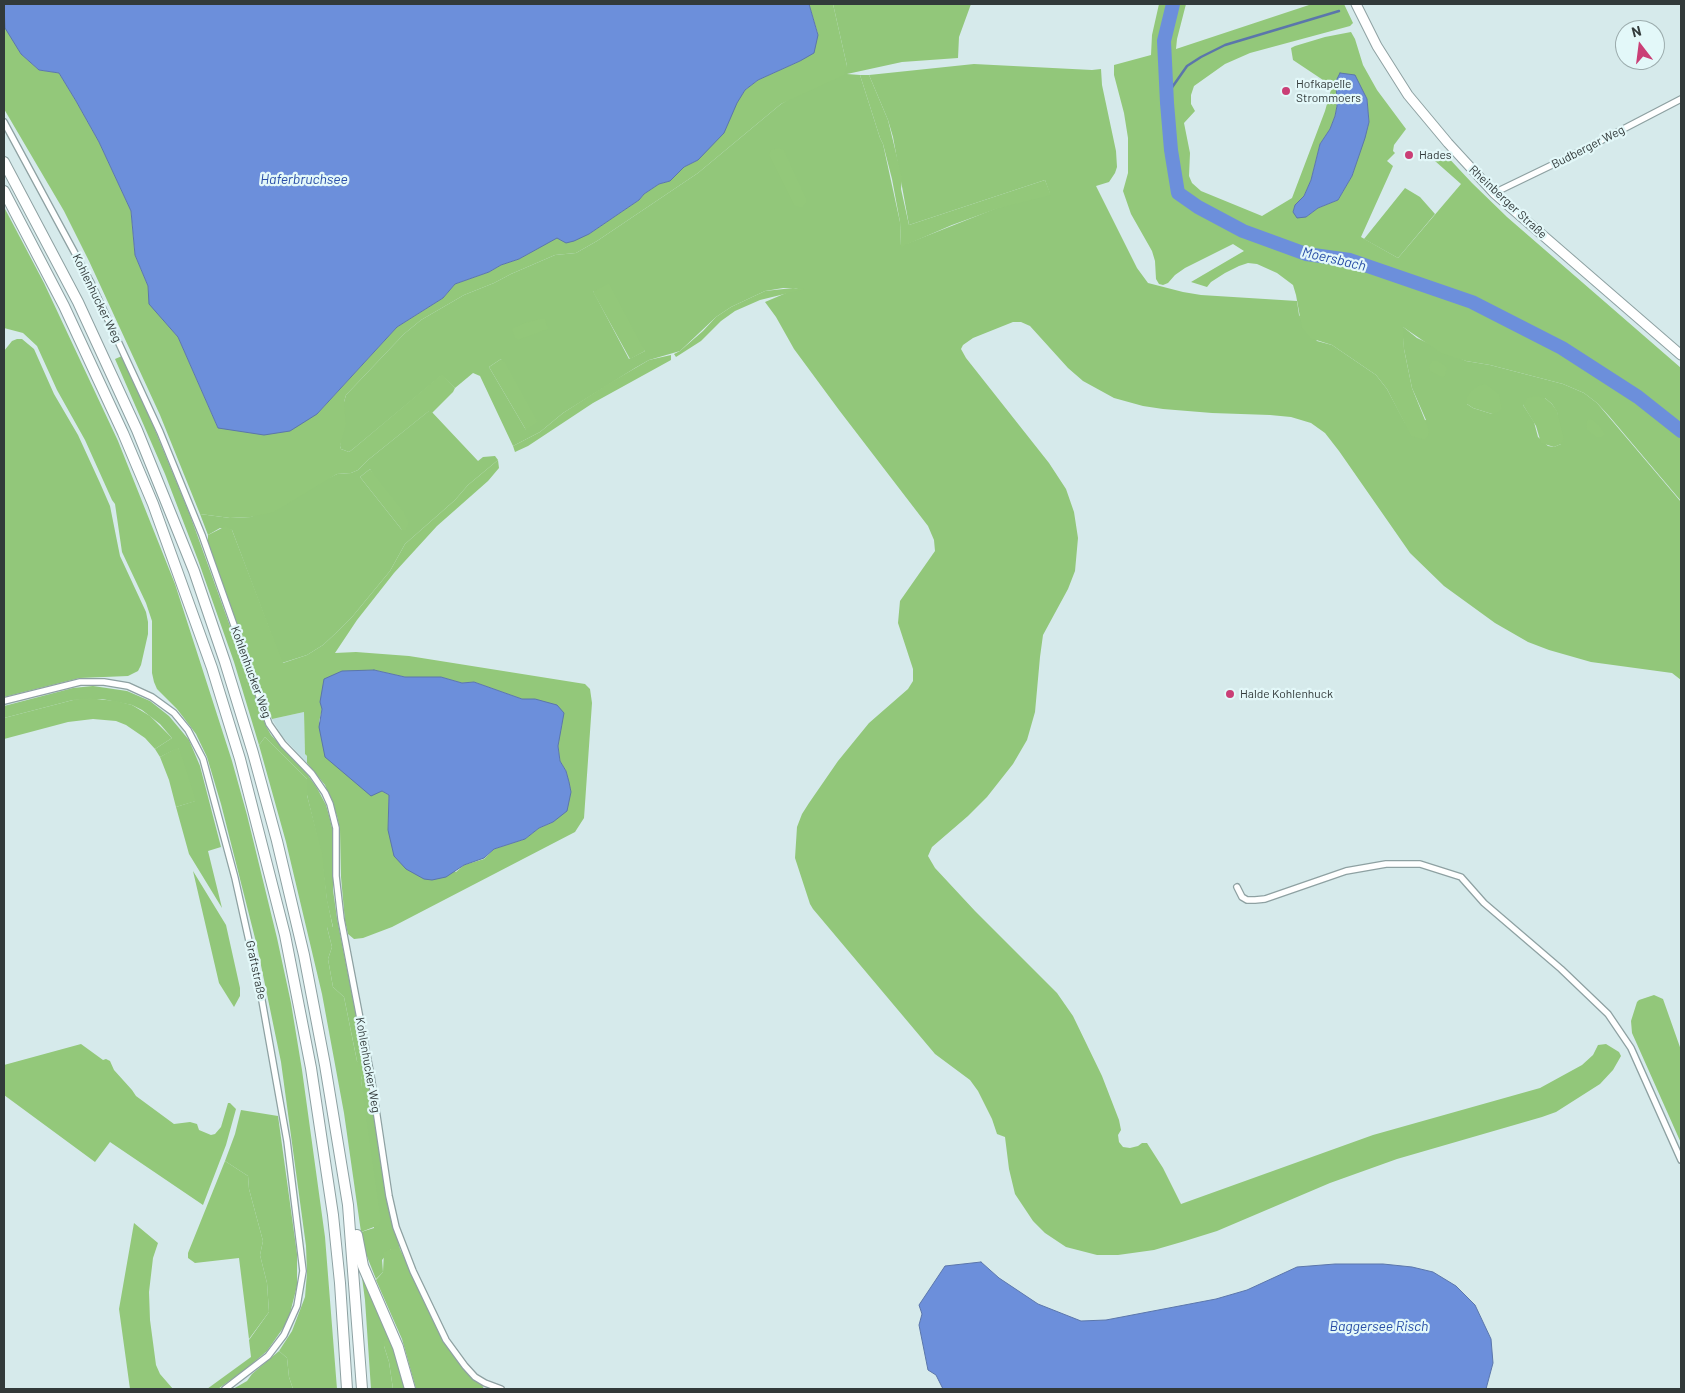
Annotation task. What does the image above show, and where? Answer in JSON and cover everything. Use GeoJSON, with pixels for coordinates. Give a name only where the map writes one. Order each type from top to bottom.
{"type":"FeatureCollection","features":[{"type":"Feature","properties":{"kind":"highway"},"geometry":{"type":"LineString","coordinates":[[4,162],[78,302],[133,422],[190,562],[225,662],[275,832],[304,955],[325,1065],[348,1205],[362,1389]]}},
{"type":"Feature","properties":{"kind":"highway"},"geometry":{"type":"LineString","coordinates":[[4,191],[64,306],[107,397],[145,486],[180,576],[212,668],[240,759],[285,935],[311,1068],[333,1215],[340,1282],[347,1389]]}},
{"type":"Feature","properties":{"kind":"highway"},"geometry":{"type":"LineString","coordinates":[[343,1173],[363,1266],[398,1347],[410,1389]]}},
{"type":"Feature","properties":{"kind":"main road","name":"Rheinberger Straße"},"geometry":{"type":"LineString","coordinates":[[1356,4],[1364,22],[1408,95],[1429,122],[1494,193],[1681,355]]}},
{"type":"Feature","properties":{"kind":"street","name":"Budberger Weg"},"geometry":{"type":"LineString","coordinates":[[1494,193],[1582,151],[1681,99]]}},
{"type":"Feature","properties":{"kind":"street","name":"Kohlenhucker Weg"},"geometry":{"type":"LineString","coordinates":[[4,122],[91,283],[160,432],[202,535],[269,724],[283,744],[312,774],[330,804],[336,828],[336,876],[341,919],[371,1076],[389,1196],[396,1227],[413,1271],[449,1345],[475,1377],[501,1389]]}},
{"type":"Feature","properties":{"kind":"street","name":"Graftstraße"},"geometry":{"type":"LineString","coordinates":[[4,702],[80,682],[104,682],[128,686],[152,697],[174,713],[188,730],[203,759],[235,878],[262,995],[290,1159],[303,1272],[297,1306],[284,1335],[268,1356],[224,1389]]}},
{"type":"Feature","properties":{"kind":"street"},"geometry":{"type":"LineString","coordinates":[[1237,887],[1242,897],[1248,900],[1265,899],[1346,871],[1386,864],[1420,864],[1461,877],[1484,903],[1561,969],[1608,1014],[1630,1048],[1681,1160]]}},
{"type":"Feature","properties":{"kind":"shaded area"},"geometry":{"type":"Polygon","coordinates":[[[304,712],[307,763],[282,736],[272,719],[304,712]]]}},
{"type":"Feature","properties":{"kind":"green space"},"geometry":{"type":"Polygon","coordinates":[[[809,4],[833,4],[847,66],[844,75],[781,104],[698,173],[597,241],[576,253],[555,255],[464,295],[421,320],[404,334],[346,395],[344,402],[346,425],[340,446],[341,449],[349,452],[442,374],[455,388],[453,392],[432,413],[429,411],[358,470],[351,473],[337,474],[274,512],[251,517],[230,518],[200,514],[160,415],[89,261],[64,211],[4,109],[4,23],[21,54],[39,70],[59,73],[99,142],[131,211],[135,255],[148,286],[150,304],[178,337],[218,428],[317,414],[397,327],[443,298],[455,284],[519,259],[557,237],[562,241],[589,234],[659,184],[670,181],[684,167],[698,160],[745,90],[758,80],[800,61],[818,34],[809,4]]]}},
{"type":"Feature","properties":{"kind":"green space"},"geometry":{"type":"Polygon","coordinates":[[[833,4],[971,4],[959,37],[958,58],[902,62],[847,74],[860,75],[883,144],[900,222],[901,246],[997,208],[1050,194],[1045,180],[909,225],[893,137],[869,75],[974,64],[1101,69],[1102,85],[1116,151],[1117,167],[1109,182],[1096,186],[1137,268],[1148,283],[1201,295],[1297,301],[1299,315],[1317,341],[1332,345],[1376,375],[1387,389],[1405,423],[1426,420],[1412,388],[1404,349],[1402,326],[1417,338],[1466,361],[1490,365],[1563,384],[1584,393],[1597,403],[1681,502],[1681,680],[1672,673],[1591,662],[1549,650],[1528,642],[1495,623],[1444,586],[1410,553],[1339,451],[1325,433],[1311,423],[1291,417],[1270,415],[1163,409],[1114,398],[1083,381],[1068,368],[1030,326],[1021,322],[1013,322],[973,338],[963,345],[961,349],[966,358],[1049,463],[1066,489],[1074,512],[1078,538],[1075,571],[1068,589],[1043,635],[1035,712],[1027,740],[1013,764],[987,797],[932,847],[928,856],[935,868],[975,911],[1057,993],[1073,1016],[1102,1076],[1119,1120],[1121,1130],[1118,1135],[1119,1142],[1123,1147],[1130,1148],[1147,1143],[1163,1168],[1181,1204],[1373,1135],[1540,1088],[1582,1065],[1593,1055],[1598,1045],[1606,1044],[1619,1052],[1621,1056],[1613,1070],[1600,1084],[1556,1112],[1397,1159],[1330,1183],[1217,1231],[1185,1241],[1154,1250],[1118,1255],[1097,1255],[1066,1247],[1045,1233],[1033,1221],[1015,1194],[1009,1169],[1005,1137],[997,1134],[978,1091],[970,1080],[935,1054],[813,909],[795,858],[797,827],[809,803],[838,761],[869,723],[908,689],[913,681],[913,669],[898,623],[900,601],[935,551],[934,540],[928,526],[794,349],[765,302],[798,288],[765,291],[731,307],[716,317],[680,351],[649,360],[563,413],[540,432],[513,446],[480,376],[473,373],[455,388],[442,375],[349,452],[341,449],[346,395],[404,334],[421,320],[464,295],[555,255],[576,253],[597,241],[698,173],[781,104],[847,66],[833,4]],[[593,291],[629,359],[645,351],[593,291]],[[501,359],[489,367],[526,430],[501,359]],[[1499,394],[1467,404],[1492,414],[1499,394]],[[1545,398],[1523,405],[1534,422],[1538,437],[1548,446],[1554,447],[1561,444],[1557,412],[1552,404],[1545,398]]]}},
{"type":"Feature","properties":{"kind":"green space"},"geometry":{"type":"Polygon","coordinates":[[[1159,4],[1186,4],[1176,49],[1312,4],[1344,4],[1353,23],[1350,26],[1250,53],[1225,64],[1194,86],[1191,104],[1195,111],[1184,123],[1190,153],[1189,176],[1192,183],[1201,191],[1262,216],[1292,198],[1325,111],[1332,86],[1293,60],[1291,48],[1325,37],[1351,32],[1363,65],[1377,90],[1406,129],[1394,145],[1393,151],[1395,153],[1387,161],[1393,166],[1361,237],[1398,258],[1461,184],[1435,161],[1443,152],[1507,217],[1681,368],[1681,501],[1609,416],[1584,393],[1563,384],[1490,365],[1466,361],[1441,353],[1403,327],[1404,349],[1412,388],[1429,430],[1425,440],[1411,436],[1387,389],[1376,375],[1332,345],[1310,338],[1302,328],[1293,285],[1277,273],[1257,264],[1248,263],[1225,273],[1207,287],[1191,282],[1244,251],[1233,244],[1185,268],[1168,283],[1159,284],[1156,279],[1155,261],[1152,251],[1131,214],[1123,191],[1128,173],[1128,138],[1124,113],[1114,75],[1114,65],[1151,55],[1152,35],[1159,4]],[[1336,81],[1337,106],[1335,116],[1330,129],[1320,144],[1311,180],[1304,196],[1295,205],[1293,212],[1306,217],[1318,208],[1338,200],[1352,176],[1369,122],[1367,99],[1362,90],[1336,81]]]}},
{"type":"Feature","properties":{"kind":"green space"},"geometry":{"type":"Polygon","coordinates":[[[860,75],[869,75],[888,120],[902,178],[901,189],[909,225],[1045,180],[1051,195],[996,209],[901,247],[900,222],[892,179],[883,144],[860,75]]]}},
{"type":"Feature","properties":{"kind":"green space"},"geometry":{"type":"Polygon","coordinates":[[[778,148],[784,150],[806,198],[806,203],[803,207],[794,205],[770,157],[771,150],[778,148]]]}},
{"type":"Feature","properties":{"kind":"green space"},"geometry":{"type":"Polygon","coordinates":[[[1405,188],[1420,197],[1435,214],[1398,258],[1364,239],[1405,188]]]}},
{"type":"Feature","properties":{"kind":"green space"},"geometry":{"type":"Polygon","coordinates":[[[4,207],[44,283],[118,441],[175,584],[232,761],[277,938],[291,1003],[325,1237],[337,1389],[293,1389],[289,1377],[287,1358],[279,1351],[292,1331],[305,1297],[307,1273],[306,1246],[281,1062],[257,946],[221,804],[207,757],[196,734],[177,709],[157,689],[154,682],[152,673],[152,621],[146,603],[122,552],[115,504],[85,440],[57,390],[37,346],[23,333],[4,328],[4,207]]]}},
{"type":"Feature","properties":{"kind":"green space"},"geometry":{"type":"Polygon","coordinates":[[[609,283],[645,351],[630,359],[593,292],[609,283]]]}},
{"type":"Feature","properties":{"kind":"green space"},"geometry":{"type":"Polygon","coordinates":[[[793,288],[805,289],[760,300],[735,311],[721,321],[701,341],[676,357],[674,354],[703,331],[716,317],[731,307],[765,291],[793,288]]]}},
{"type":"Feature","properties":{"kind":"green space"},"geometry":{"type":"Polygon","coordinates":[[[545,319],[548,329],[518,340],[515,338],[512,329],[545,319]]]}},
{"type":"Feature","properties":{"kind":"green space"},"geometry":{"type":"Polygon","coordinates":[[[22,339],[34,349],[54,394],[78,435],[100,483],[110,506],[120,556],[146,612],[148,634],[141,665],[138,671],[128,676],[80,678],[4,697],[4,351],[12,341],[22,339]]]}},
{"type":"Feature","properties":{"kind":"green space"},"geometry":{"type":"Polygon","coordinates":[[[671,355],[671,360],[593,403],[528,446],[515,452],[513,446],[540,432],[563,413],[608,384],[649,360],[671,355]]]}},
{"type":"Feature","properties":{"kind":"green space"},"geometry":{"type":"Polygon","coordinates":[[[122,356],[190,515],[266,726],[271,735],[305,771],[317,788],[326,805],[330,819],[333,832],[333,890],[337,918],[368,1077],[386,1194],[400,1249],[391,1249],[382,1260],[383,1272],[376,1279],[366,1254],[361,1232],[374,1228],[362,1076],[357,1061],[344,997],[333,987],[328,959],[332,947],[327,927],[333,927],[327,901],[321,853],[307,795],[307,779],[265,737],[259,745],[234,662],[198,560],[165,474],[115,359],[122,356]]]}},
{"type":"Feature","properties":{"kind":"green space"},"geometry":{"type":"Polygon","coordinates":[[[501,359],[505,362],[538,422],[526,430],[489,367],[501,359]]]}},
{"type":"Feature","properties":{"kind":"green space"},"geometry":{"type":"Polygon","coordinates":[[[1432,361],[1438,361],[1447,367],[1445,376],[1441,377],[1430,371],[1429,365],[1432,361]]]}},
{"type":"Feature","properties":{"kind":"green space"},"geometry":{"type":"Polygon","coordinates":[[[1486,384],[1499,394],[1502,408],[1492,414],[1467,404],[1467,397],[1471,391],[1478,386],[1486,384]]]}},
{"type":"Feature","properties":{"kind":"green space"},"geometry":{"type":"Polygon","coordinates":[[[1536,396],[1545,398],[1557,411],[1564,439],[1561,444],[1554,447],[1541,443],[1536,426],[1523,405],[1527,398],[1536,396]]]}},
{"type":"Feature","properties":{"kind":"green space"},"geometry":{"type":"Polygon","coordinates":[[[430,410],[478,461],[483,457],[495,456],[498,460],[468,485],[455,500],[405,544],[390,571],[337,632],[323,645],[307,655],[282,663],[232,530],[220,528],[208,535],[200,514],[230,518],[251,517],[337,474],[351,473],[358,470],[430,410]],[[370,469],[360,477],[402,530],[370,469]]]}},
{"type":"Feature","properties":{"kind":"green space"},"geometry":{"type":"Polygon","coordinates":[[[1588,419],[1593,420],[1599,425],[1605,434],[1602,437],[1596,437],[1587,430],[1586,423],[1588,419]]]}},
{"type":"Feature","properties":{"kind":"green space"},"geometry":{"type":"Polygon","coordinates":[[[498,460],[499,468],[488,481],[437,526],[394,573],[357,620],[335,653],[356,652],[409,656],[585,684],[590,689],[592,703],[584,818],[575,832],[392,927],[363,938],[354,939],[348,934],[345,921],[341,877],[340,830],[337,816],[325,785],[307,763],[304,712],[272,719],[208,543],[208,535],[226,526],[232,530],[283,663],[307,655],[323,645],[337,632],[390,571],[405,544],[455,500],[468,485],[498,460]],[[374,670],[365,671],[322,709],[319,722],[382,791],[389,795],[388,830],[456,872],[464,865],[484,859],[494,849],[525,839],[539,828],[553,822],[571,792],[566,771],[560,761],[558,746],[562,724],[535,699],[522,699],[474,682],[462,683],[441,677],[405,677],[374,670]]]}},
{"type":"Feature","properties":{"kind":"green space"},"geometry":{"type":"Polygon","coordinates":[[[370,469],[404,512],[409,523],[406,530],[402,530],[360,477],[370,469]]]}},
{"type":"Feature","properties":{"kind":"green space"},"geometry":{"type":"Polygon","coordinates":[[[93,686],[127,691],[150,701],[169,716],[189,740],[200,766],[221,847],[208,851],[222,908],[189,854],[176,807],[195,801],[178,748],[160,757],[155,749],[172,738],[160,724],[132,705],[102,699],[73,700],[4,718],[4,706],[73,688],[93,686]]]}},
{"type":"Feature","properties":{"kind":"green space"},"geometry":{"type":"Polygon","coordinates":[[[87,698],[132,705],[150,716],[172,738],[155,749],[145,738],[126,725],[116,721],[93,719],[68,722],[4,739],[4,718],[87,698]]]}},
{"type":"Feature","properties":{"kind":"green space"},"geometry":{"type":"Polygon","coordinates":[[[265,737],[307,779],[307,795],[322,853],[327,899],[333,928],[327,927],[332,947],[328,959],[333,987],[344,997],[357,1061],[364,1069],[365,1075],[362,1076],[361,1080],[381,1220],[379,1225],[361,1232],[344,1113],[322,994],[286,842],[259,745],[265,737]]]}},
{"type":"Feature","properties":{"kind":"green space"},"geometry":{"type":"Polygon","coordinates":[[[178,747],[196,801],[176,807],[169,780],[160,757],[178,747]]]}},
{"type":"Feature","properties":{"kind":"green space"},"geometry":{"type":"Polygon","coordinates":[[[193,871],[226,925],[240,988],[240,996],[234,1007],[219,983],[193,871]]]}},
{"type":"Feature","properties":{"kind":"green space"},"geometry":{"type":"Polygon","coordinates":[[[1654,995],[1663,999],[1681,1050],[1681,1143],[1632,1033],[1631,1021],[1637,1002],[1654,995]]]}},
{"type":"Feature","properties":{"kind":"green space"},"geometry":{"type":"Polygon","coordinates":[[[81,1044],[103,1060],[110,1061],[114,1070],[136,1096],[174,1124],[190,1122],[197,1124],[199,1130],[211,1135],[215,1134],[221,1127],[228,1103],[236,1109],[226,1145],[203,1205],[110,1142],[95,1162],[4,1095],[4,1065],[81,1044]]]}},
{"type":"Feature","properties":{"kind":"green space"},"geometry":{"type":"Polygon","coordinates":[[[241,1110],[278,1116],[297,1254],[297,1286],[288,1321],[267,1351],[218,1389],[207,1389],[251,1357],[249,1340],[269,1312],[267,1283],[260,1255],[263,1241],[249,1189],[248,1176],[225,1161],[241,1110]]]}},
{"type":"Feature","properties":{"kind":"green space"},"geometry":{"type":"Polygon","coordinates":[[[225,1161],[248,1176],[249,1189],[263,1241],[260,1255],[267,1283],[269,1312],[249,1339],[239,1258],[195,1263],[188,1258],[188,1253],[225,1161]]]}},
{"type":"Feature","properties":{"kind":"green space"},"geometry":{"type":"Polygon","coordinates":[[[134,1223],[158,1243],[153,1258],[149,1292],[150,1320],[156,1365],[160,1374],[173,1389],[130,1389],[119,1309],[134,1223]]]}},
{"type":"Feature","properties":{"kind":"green space"},"geometry":{"type":"Polygon","coordinates":[[[391,1249],[400,1249],[446,1345],[462,1367],[484,1389],[416,1389],[402,1339],[376,1280],[383,1272],[384,1252],[391,1249]]]}},
{"type":"Feature","properties":{"kind":"green space"},"geometry":{"type":"Polygon","coordinates":[[[361,1270],[392,1341],[384,1346],[389,1362],[393,1389],[371,1389],[361,1270]]]}},
{"type":"Feature","properties":{"kind":"green space"},"geometry":{"type":"Polygon","coordinates":[[[389,1338],[392,1341],[405,1389],[393,1389],[389,1362],[384,1346],[384,1341],[389,1338]]]}},
{"type":"Feature","properties":{"kind":"green space"},"geometry":{"type":"Polygon","coordinates":[[[279,1351],[287,1358],[289,1377],[293,1389],[233,1389],[247,1381],[252,1374],[279,1351]]]}},
{"type":"Feature","properties":{"kind":"water","name":"Haferbruchsee"},"geometry":{"type":"Polygon","coordinates":[[[4,4],[809,4],[818,35],[814,53],[758,80],[745,90],[724,133],[698,160],[684,167],[670,181],[659,184],[589,234],[566,243],[557,238],[519,259],[455,284],[443,298],[397,327],[317,414],[290,431],[264,435],[218,428],[178,337],[149,304],[148,286],[135,255],[131,211],[99,142],[59,73],[39,70],[21,54],[5,28],[4,4]]]}},
{"type":"Feature","properties":{"kind":"water"},"geometry":{"type":"Polygon","coordinates":[[[1340,73],[1355,75],[1367,99],[1369,122],[1365,138],[1352,176],[1338,200],[1318,208],[1306,217],[1297,218],[1293,212],[1295,205],[1304,196],[1311,180],[1320,144],[1330,129],[1335,116],[1337,106],[1336,81],[1340,73]]]}},
{"type":"Feature","properties":{"kind":"water"},"geometry":{"type":"Polygon","coordinates":[[[374,670],[405,677],[441,677],[462,683],[474,682],[522,699],[535,699],[557,705],[564,713],[558,746],[560,761],[566,771],[571,792],[567,811],[525,839],[494,849],[484,858],[464,865],[446,877],[432,880],[424,879],[406,869],[394,856],[388,830],[389,795],[382,791],[371,796],[325,757],[319,727],[322,709],[320,702],[324,679],[342,671],[374,670]]]}},
{"type":"Feature","properties":{"kind":"water","name":"Baggersee Risch"},"geometry":{"type":"Polygon","coordinates":[[[981,1262],[999,1278],[1038,1304],[1081,1321],[1106,1320],[1216,1299],[1247,1290],[1297,1267],[1335,1264],[1383,1264],[1412,1267],[1433,1272],[1456,1286],[1475,1305],[1491,1339],[1493,1363],[1486,1389],[943,1389],[936,1375],[928,1370],[919,1325],[922,1314],[919,1305],[945,1266],[981,1262]]]}},
{"type":"Feature","properties":{"kind":"waterway","name":"Moersbach"},"geometry":{"type":"LineString","coordinates":[[1173,4],[1164,41],[1171,150],[1178,193],[1198,207],[1243,231],[1306,254],[1350,260],[1472,302],[1562,348],[1638,397],[1681,431]]}},
{"type":"Feature","properties":{"kind":"waterway"},"geometry":{"type":"LineString","coordinates":[[1166,96],[1187,66],[1225,45],[1339,11]]}},
{"type":"Feature","properties":{"kind":"place","name":"Hofkapelle Strommoers"},"geometry":{"type":"Point","coordinates":[1286,91]}},
{"type":"Feature","properties":{"kind":"place","name":"Hades"},"geometry":{"type":"Point","coordinates":[1409,155]}},
{"type":"Feature","properties":{"kind":"place","name":"Halde Kohlenhuck"},"geometry":{"type":"Point","coordinates":[1230,694]}}]}
